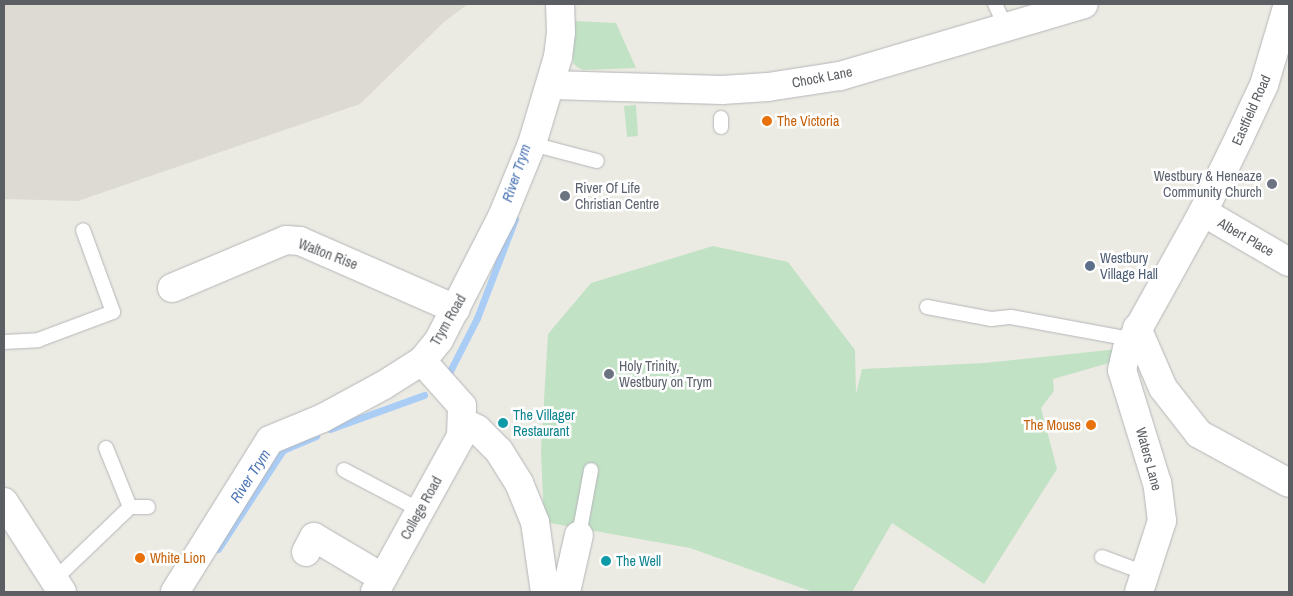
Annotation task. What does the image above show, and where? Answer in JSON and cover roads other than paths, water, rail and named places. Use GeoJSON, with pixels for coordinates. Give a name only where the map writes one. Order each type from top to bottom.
{"type":"FeatureCollection","features":[{"type":"Feature","properties":{"kind":"street","name":"Trym Road"},"geometry":{"type":"LineString","coordinates":[[175,592],[270,440],[323,418],[422,361],[439,340],[502,217],[532,144],[551,85],[562,32],[560,4]]}},
{"type":"Feature","properties":{"kind":"street","name":"Chock Lane"},"geometry":{"type":"LineString","coordinates":[[551,85],[722,95],[840,76],[960,43],[1000,14],[1084,4]]}},
{"type":"Feature","properties":{"kind":"street","name":"Eastfield Road"},"geometry":{"type":"LineString","coordinates":[[1134,333],[1204,212],[1264,85],[1288,4]]}},
{"type":"Feature","properties":{"kind":"street","name":"Albert Place"},"geometry":{"type":"LineString","coordinates":[[1204,212],[1265,241],[1289,262]]}},
{"type":"Feature","properties":{"kind":"street","name":"Walton Rise"},"geometry":{"type":"LineString","coordinates":[[172,288],[278,243],[300,241],[456,309]]}},
{"type":"Feature","properties":{"kind":"street"},"geometry":{"type":"LineString","coordinates":[[1134,333],[1164,388],[1199,434],[1289,483]]}},
{"type":"Feature","properties":{"kind":"street","name":"Waters Lane"},"geometry":{"type":"LineString","coordinates":[[1134,333],[1122,370],[1157,483],[1162,521],[1142,583]]}},
{"type":"Feature","properties":{"kind":"street"},"geometry":{"type":"LineString","coordinates":[[422,361],[462,406],[463,422],[477,429],[499,452],[519,483],[535,522],[545,592]]}},
{"type":"Feature","properties":{"kind":"street","name":"College Road"},"geometry":{"type":"LineString","coordinates":[[379,585],[460,436],[463,422]]}},
{"type":"Feature","properties":{"kind":"street"},"geometry":{"type":"LineString","coordinates":[[4,502],[58,586]]}},
{"type":"Feature","properties":{"kind":"street"},"geometry":{"type":"LineString","coordinates":[[566,592],[579,535]]}},
{"type":"Feature","properties":{"kind":"street"},"geometry":{"type":"LineString","coordinates":[[306,552],[314,537],[379,585]]}},
{"type":"Feature","properties":{"kind":"lane"},"geometry":{"type":"LineString","coordinates":[[532,144],[597,161]]}},
{"type":"Feature","properties":{"kind":"lane"},"geometry":{"type":"LineString","coordinates":[[4,342],[38,340],[113,312],[83,230]]}},
{"type":"Feature","properties":{"kind":"lane"},"geometry":{"type":"LineString","coordinates":[[927,307],[991,319],[1011,317],[1134,333]]}},
{"type":"Feature","properties":{"kind":"lane"},"geometry":{"type":"LineString","coordinates":[[106,448],[130,507]]}},
{"type":"Feature","properties":{"kind":"lane"},"geometry":{"type":"LineString","coordinates":[[344,470],[420,510]]}},
{"type":"Feature","properties":{"kind":"lane"},"geometry":{"type":"LineString","coordinates":[[579,535],[592,470]]}},
{"type":"Feature","properties":{"kind":"lane"},"geometry":{"type":"LineString","coordinates":[[58,586],[130,507],[148,507]]}},
{"type":"Feature","properties":{"kind":"lane"},"geometry":{"type":"LineString","coordinates":[[1102,557],[1142,583]]}},
{"type":"Feature","properties":{"kind":"waterway","name":"River Trym"},"geometry":{"type":"LineString","coordinates":[[448,375],[477,318],[515,219]]}},
{"type":"Feature","properties":{"kind":"waterway","name":"River Trym"},"geometry":{"type":"LineString","coordinates":[[330,429],[424,395]]}},
{"type":"Feature","properties":{"kind":"waterway","name":"River Trym"},"geometry":{"type":"LineString","coordinates":[[218,549],[283,450],[316,436]]}},
{"type":"Feature","properties":{"kind":"place","name":"The Victoria"},"geometry":{"type":"Point","coordinates":[767,121]}},
{"type":"Feature","properties":{"kind":"place","name":"Westbury & Heneaze Community Church"},"geometry":{"type":"Point","coordinates":[1272,184]}},
{"type":"Feature","properties":{"kind":"place","name":"River Of Life Christian Centre"},"geometry":{"type":"Point","coordinates":[565,196]}},
{"type":"Feature","properties":{"kind":"place","name":"Westbury Village Hall"},"geometry":{"type":"Point","coordinates":[1090,266]}},
{"type":"Feature","properties":{"kind":"place","name":"Holy Trinity, Westbury on Trym"},"geometry":{"type":"Point","coordinates":[609,374]}},
{"type":"Feature","properties":{"kind":"place","name":"The Villager Restaurant"},"geometry":{"type":"Point","coordinates":[503,423]}},
{"type":"Feature","properties":{"kind":"place","name":"The Mouse"},"geometry":{"type":"Point","coordinates":[1091,425]}},
{"type":"Feature","properties":{"kind":"place","name":"White Lion"},"geometry":{"type":"Point","coordinates":[140,558]}},
{"type":"Feature","properties":{"kind":"place","name":"The Well"},"geometry":{"type":"Point","coordinates":[606,561]}}]}
